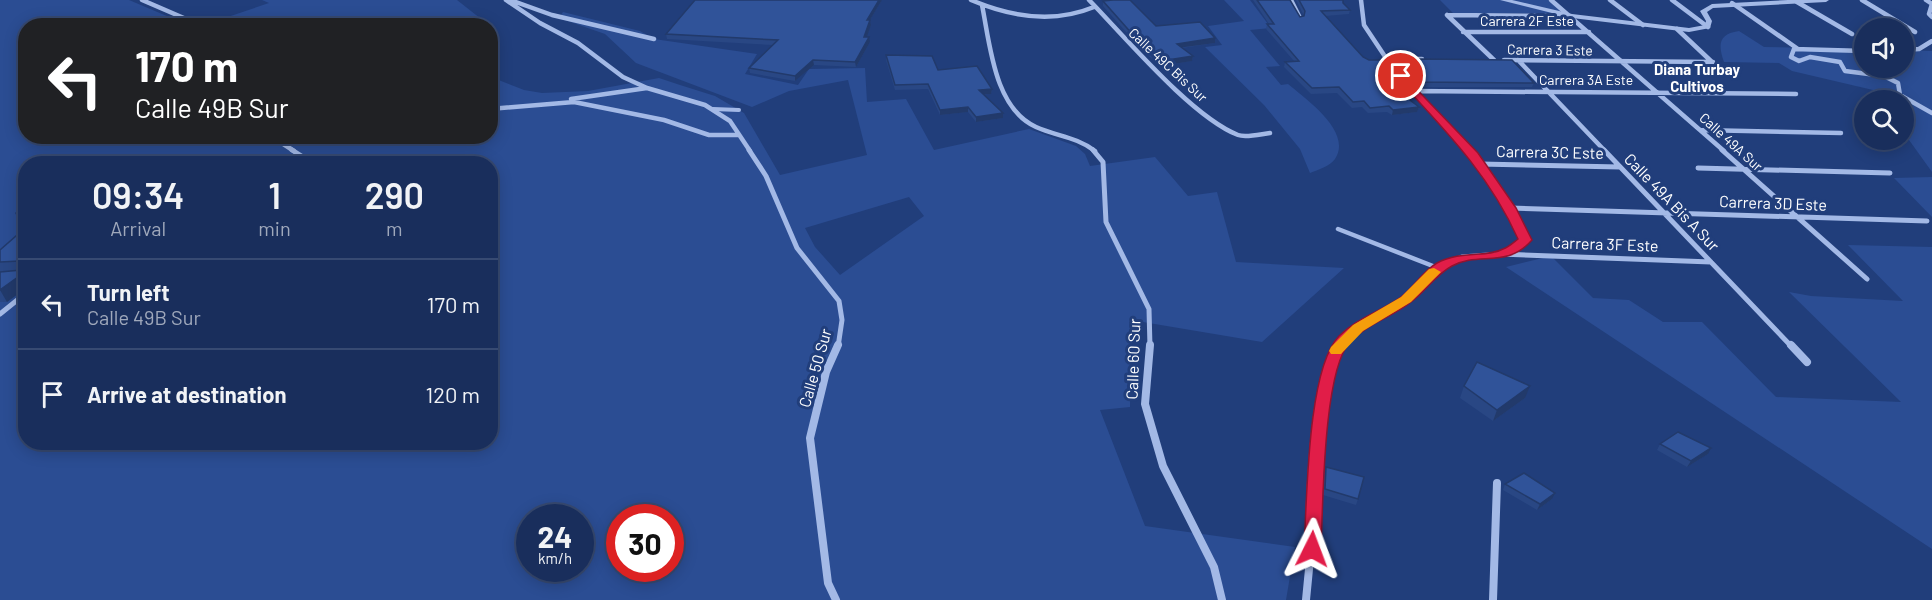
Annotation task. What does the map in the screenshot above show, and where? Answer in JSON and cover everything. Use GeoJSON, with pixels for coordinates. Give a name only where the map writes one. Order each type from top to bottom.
{"type":"FeatureCollection","features":[{"type":"Feature","properties":{"kind":"street"},"geometry":{"type":"LineString","coordinates":[[142,0],[184,18]]}},
{"type":"Feature","properties":{"kind":"street"},"geometry":{"type":"LineString","coordinates":[[508,0],[552,15],[654,39]]}},
{"type":"Feature","properties":{"kind":"street"},"geometry":{"type":"LineString","coordinates":[[508,0],[540,23],[584,47],[613,71],[647,88],[713,109],[739,110]]}},
{"type":"Feature","properties":{"kind":"street"},"geometry":{"type":"LineString","coordinates":[[971,0],[982,5],[1038,16],[1078,14],[1094,7]]}},
{"type":"Feature","properties":{"kind":"street","name":"Calle 49C Bis Sur"},"geometry":{"type":"LineString","coordinates":[[1089,0],[1167,81],[1209,117],[1240,136],[1270,133]]}},
{"type":"Feature","properties":{"kind":"street"},"geometry":{"type":"LineString","coordinates":[[1291,0],[1300,18]]}},
{"type":"Feature","properties":{"kind":"street"},"geometry":{"type":"LineString","coordinates":[[1361,0],[1359,15],[1370,37],[1394,68]]}},
{"type":"Feature","properties":{"kind":"street"},"geometry":{"type":"LineString","coordinates":[[1503,0],[1572,16],[1677,29],[1698,30],[1708,27]]}},
{"type":"Feature","properties":{"kind":"street","name":"Calle 49A Sur"},"geometry":{"type":"LineString","coordinates":[[1551,0],[1572,16],[1867,279]]}},
{"type":"Feature","properties":{"kind":"street"},"geometry":{"type":"LineString","coordinates":[[1610,0],[1643,25]]}},
{"type":"Feature","properties":{"kind":"street"},"geometry":{"type":"LineString","coordinates":[[1672,0],[1708,27]]}},
{"type":"Feature","properties":{"kind":"street"},"geometry":{"type":"LineString","coordinates":[[1708,27],[1704,9],[1732,3],[1826,0]]}},
{"type":"Feature","properties":{"kind":"street"},"geometry":{"type":"LineString","coordinates":[[1862,0],[1915,32]]}},
{"type":"Feature","properties":{"kind":"street"},"geometry":{"type":"LineString","coordinates":[[1926,0],[1932,4],[1929,14],[1932,17]]}},
{"type":"Feature","properties":{"kind":"street"},"geometry":{"type":"LineString","coordinates":[[1797,2],[1852,34]]}},
{"type":"Feature","properties":{"kind":"street"},"geometry":{"type":"LineString","coordinates":[[1732,3],[1796,49],[1854,51]]}},
{"type":"Feature","properties":{"kind":"street","name":"Calle 60 Sur"},"geometry":{"type":"LineString","coordinates":[[982,5],[995,63],[1006,92],[1019,116],[1040,128],[1081,140],[1098,153],[1104,169],[1106,222],[1149,309],[1150,345],[1145,404],[1162,466],[1214,567],[1222,600]]}},
{"type":"Feature","properties":{"kind":"street"},"geometry":{"type":"LineString","coordinates":[[1494,60],[1448,15],[1572,16]]}},
{"type":"Feature","properties":{"kind":"street","name":"Carrera 3 Este"},"geometry":{"type":"LineString","coordinates":[[1482,60],[1713,62],[1677,29]]}},
{"type":"Feature","properties":{"kind":"street","name":"Carrera 2F Este"},"geometry":{"type":"LineString","coordinates":[[1463,32],[1590,32]]}},
{"type":"Feature","properties":{"kind":"street"},"geometry":{"type":"LineString","coordinates":[[1914,49],[1919,49],[1932,40]]}},
{"type":"Feature","properties":{"kind":"street"},"geometry":{"type":"LineString","coordinates":[[1796,49],[1791,57],[1799,61],[1806,57],[1826,59],[1843,63],[1845,70],[1895,80],[1898,83],[1900,95],[1932,113]]}},
{"type":"Feature","properties":{"kind":"street"},"geometry":{"type":"LineString","coordinates":[[1387,59],[1434,60]]}},
{"type":"Feature","properties":{"kind":"street","name":"Calle 49A Bis A Sur"},"geometry":{"type":"LineString","coordinates":[[1518,60],[1807,362]]}},
{"type":"Feature","properties":{"kind":"street"},"geometry":{"type":"LineString","coordinates":[[1407,84],[1446,123],[1480,164],[1510,208],[1526,237],[1505,254]]}},
{"type":"Feature","properties":{"kind":"street"},"geometry":{"type":"LineString","coordinates":[[498,109],[526,107],[647,88]]}},
{"type":"Feature","properties":{"kind":"street","name":"Carrera 3A Este"},"geometry":{"type":"LineString","coordinates":[[1413,91],[1796,94]]}},
{"type":"Feature","properties":{"kind":"street"},"geometry":{"type":"LineString","coordinates":[[551,102],[574,102],[664,120],[709,135],[739,135]]}},
{"type":"Feature","properties":{"kind":"street","name":"Calle 50 Sur"},"geometry":{"type":"LineString","coordinates":[[713,109],[730,121],[766,176],[797,248],[833,292],[842,310],[838,347],[826,372],[810,438],[828,583],[836,600]]}},
{"type":"Feature","properties":{"kind":"street"},"geometry":{"type":"LineString","coordinates":[[1700,130],[1841,133]]}},
{"type":"Feature","properties":{"kind":"street"},"geometry":{"type":"LineString","coordinates":[[283,144],[302,156]]}},
{"type":"Feature","properties":{"kind":"street","name":"Carrera 3C Este"},"geometry":{"type":"LineString","coordinates":[[1480,164],[1620,166]]}},
{"type":"Feature","properties":{"kind":"street"},"geometry":{"type":"LineString","coordinates":[[1698,168],[1890,173]]}},
{"type":"Feature","properties":{"kind":"street","name":"Carrera 3D Este"},"geometry":{"type":"LineString","coordinates":[[1510,208],[1927,221]]}},
{"type":"Feature","properties":{"kind":"street","name":"Carrera 3F Este"},"geometry":{"type":"LineString","coordinates":[[1306,600],[1312,549],[1317,462],[1328,374],[1335,353],[1344,340],[1358,328],[1406,300],[1438,268],[1453,260],[1467,257],[1505,254],[1711,262]]}},
{"type":"Feature","properties":{"kind":"street"},"geometry":{"type":"LineString","coordinates":[[0,314],[18,299]]}},
{"type":"Feature","properties":{"kind":"street"},"geometry":{"type":"LineString","coordinates":[[1494,600],[1497,483]]}},
{"type":"Feature","properties":{"kind":"lane"},"geometry":{"type":"LineString","coordinates":[[1338,229],[1438,268]]}},
{"type":"Feature","properties":{"kind":"shaded area"},"geometry":{"type":"Polygon","coordinates":[[[0,0],[129,0],[171,18],[18,18],[18,144],[498,144],[498,80],[524,90],[542,93],[588,91],[659,78],[715,96],[744,113],[780,175],[867,155],[848,80],[789,91],[752,107],[636,63],[605,34],[559,18],[563,12],[640,31],[654,39],[757,54],[745,74],[798,85],[809,69],[865,68],[867,102],[906,99],[934,150],[1029,129],[1076,146],[1085,154],[1090,166],[1155,157],[1188,196],[1217,192],[1236,262],[1344,268],[1262,342],[1131,320],[1130,407],[1100,410],[1145,526],[1295,547],[1286,600],[0,600],[0,0]],[[909,197],[805,228],[815,247],[840,275],[924,216],[909,197]]]}},
{"type":"Feature","properties":{"kind":"shaded area"},"geometry":{"type":"Polygon","coordinates":[[[262,0],[457,0],[480,18],[225,18],[269,3],[262,0]]]}},
{"type":"Feature","properties":{"kind":"shaded area"},"geometry":{"type":"Polygon","coordinates":[[[1224,0],[1250,0],[1271,28],[1250,30],[1280,66],[1266,67],[1281,85],[1288,84],[1316,107],[1333,127],[1338,138],[1339,149],[1335,159],[1327,166],[1310,173],[1300,149],[1264,105],[1205,47],[1222,45],[1208,26],[1244,21],[1224,0]]]}},
{"type":"Feature","properties":{"kind":"shaded area"},"geometry":{"type":"Polygon","coordinates":[[[1440,0],[1548,0],[1563,13],[1453,13],[1440,0]]]}},
{"type":"Feature","properties":{"kind":"shaded area"},"geometry":{"type":"Polygon","coordinates":[[[1739,31],[1764,47],[1854,49],[1854,78],[1914,78],[1914,50],[1932,51],[1932,172],[1914,147],[1914,90],[1873,90],[1792,71],[1779,63],[1724,62],[1721,41],[1732,32],[1739,31]]]}},
{"type":"Feature","properties":{"kind":"shaded area"},"geometry":{"type":"Polygon","coordinates":[[[1932,177],[1932,217],[1894,178],[1932,177]]]}},
{"type":"Feature","properties":{"kind":"shaded area"},"geometry":{"type":"Polygon","coordinates":[[[1848,245],[1932,247],[1932,549],[1506,267],[1551,256],[1593,298],[1629,300],[1663,322],[1702,322],[1776,397],[1901,402],[1789,292],[1811,296],[1903,301],[1848,245]]]}},
{"type":"Feature","properties":{"kind":"building"},"geometry":{"type":"Polygon","coordinates":[[[695,0],[879,0],[867,20],[870,20],[864,37],[869,37],[855,62],[813,60],[795,76],[749,68],[778,40],[666,34],[695,0]]]}},
{"type":"Feature","properties":{"kind":"building"},"geometry":{"type":"Polygon","coordinates":[[[1130,0],[1156,26],[1200,22],[1215,38],[1177,44],[1193,56],[1161,61],[1142,45],[1103,1],[1130,0]]]}},
{"type":"Feature","properties":{"kind":"building"},"geometry":{"type":"Polygon","coordinates":[[[1257,0],[1290,0],[1300,17],[1304,16],[1305,11],[1299,0],[1343,0],[1350,10],[1321,11],[1363,57],[1369,60],[1387,60],[1410,84],[1390,85],[1419,107],[1393,110],[1389,106],[1370,108],[1364,101],[1353,102],[1339,87],[1312,88],[1285,62],[1299,61],[1267,24],[1274,24],[1257,0]]]}},
{"type":"Feature","properties":{"kind":"building"},"geometry":{"type":"Polygon","coordinates":[[[886,55],[932,56],[938,70],[977,66],[992,89],[979,90],[1003,113],[976,117],[968,107],[940,110],[928,84],[895,85],[886,55]]]}},
{"type":"Feature","properties":{"kind":"building"},"geometry":{"type":"Polygon","coordinates":[[[1399,60],[1512,60],[1534,83],[1419,82],[1399,60]]]}},
{"type":"Feature","properties":{"kind":"building"},"geometry":{"type":"Polygon","coordinates":[[[18,234],[18,261],[0,262],[0,250],[18,234]]]}},
{"type":"Feature","properties":{"kind":"building"},"geometry":{"type":"Polygon","coordinates":[[[18,270],[18,277],[0,290],[0,272],[18,270]]]}},
{"type":"Feature","properties":{"kind":"building"},"geometry":{"type":"Polygon","coordinates":[[[1477,362],[1530,386],[1497,410],[1464,386],[1477,362]]]}},
{"type":"Feature","properties":{"kind":"building"},"geometry":{"type":"Polygon","coordinates":[[[1678,432],[1711,448],[1691,461],[1660,444],[1678,432]]]}},
{"type":"Feature","properties":{"kind":"building"},"geometry":{"type":"Polygon","coordinates":[[[1326,467],[1364,477],[1358,499],[1325,489],[1326,467]]]}},
{"type":"Feature","properties":{"kind":"building"},"geometry":{"type":"Polygon","coordinates":[[[1524,473],[1555,493],[1540,504],[1505,484],[1524,473]]]}},
{"type":"Feature","properties":{"kind":"slow traffic"},"geometry":{"type":"LineString","coordinates":[[1336,351],[1344,340],[1358,328],[1406,300],[1434,272]]}},
{"type":"Feature","properties":{"kind":"district","name":"Diana Turbay Cultivos"},"geometry":{"type":"Point","coordinates":[1697,78]}},
{"type":"Feature","properties":{"kind":"route"},"geometry":{"type":"LineString","coordinates":[[1312,549],[1317,462],[1328,374],[1335,353],[1344,340],[1358,328],[1406,300],[1438,268],[1453,260],[1467,257],[1505,254],[1526,237],[1510,208],[1474,155],[1401,76]]}}]}
